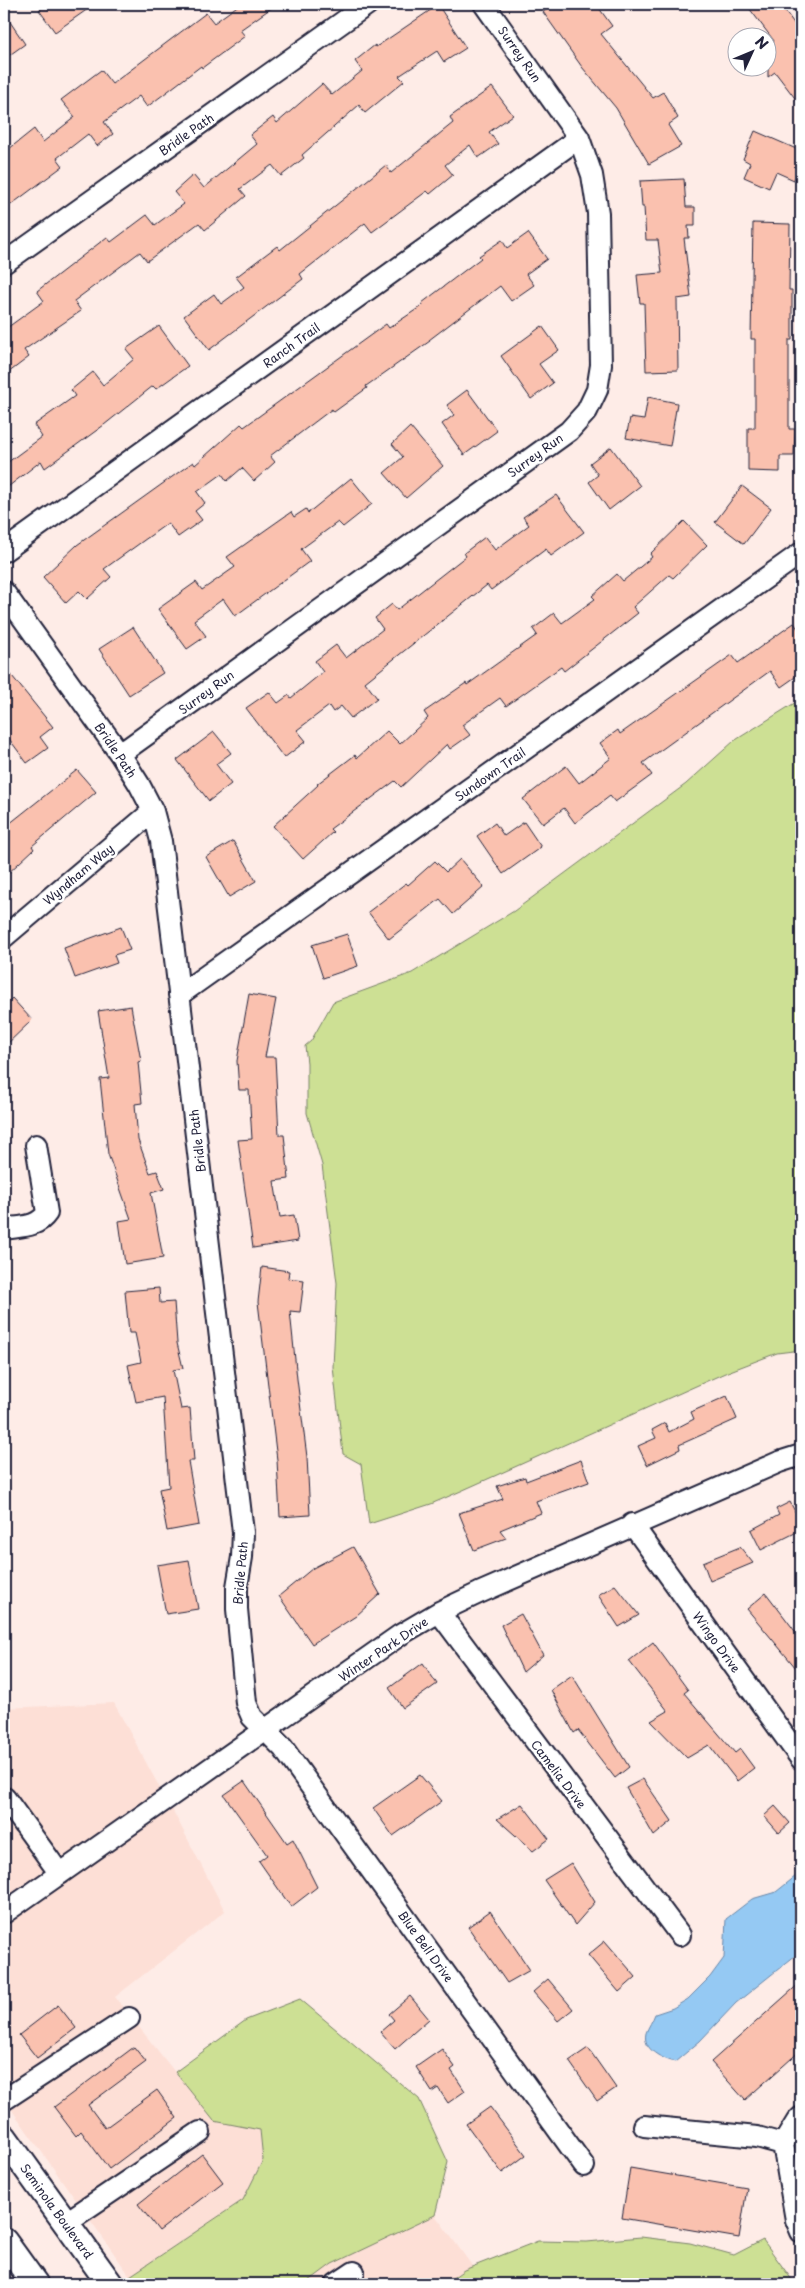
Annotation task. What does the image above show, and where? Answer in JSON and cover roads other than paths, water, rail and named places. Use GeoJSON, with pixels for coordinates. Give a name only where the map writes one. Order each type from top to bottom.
{"type":"FeatureCollection","features":[{"type":"Feature","properties":{"kind":"main road","name":"Seminola Boulevard"},"geometry":{"type":"LineString","coordinates":[[4,2137],[110,2284]]}},
{"type":"Feature","properties":{"kind":"main road"},"geometry":{"type":"LineString","coordinates":[[4,2243],[35,2284]]}},
{"type":"Feature","properties":{"kind":"street","name":"Bridle Path"},"geometry":{"type":"LineString","coordinates":[[4,264],[368,4]]}},
{"type":"Feature","properties":{"kind":"street","name":"Surrey Run"},"geometry":{"type":"LineString","coordinates":[[120,754],[569,431],[588,411],[597,390],[601,365],[598,213],[592,175],[579,138],[484,4]]}},
{"type":"Feature","properties":{"kind":"street","name":"Ranch Trail"},"geometry":{"type":"LineString","coordinates":[[4,551],[579,138]]}},
{"type":"Feature","properties":{"kind":"street","name":"Sundown Trail"},"geometry":{"type":"LineString","coordinates":[[179,995],[801,553]]}},
{"type":"Feature","properties":{"kind":"street","name":"Bridle Path"},"geometry":{"type":"LineString","coordinates":[[4,592],[120,754],[140,784],[153,811],[166,874],[243,1532],[242,1557],[237,1587],[237,1609],[246,1703],[252,1718],[263,1731]]}},
{"type":"Feature","properties":{"kind":"street","name":"Wyndham Way"},"geometry":{"type":"LineString","coordinates":[[4,937],[153,811]]}},
{"type":"Feature","properties":{"kind":"street"},"geometry":{"type":"LineString","coordinates":[[4,1229],[34,1225],[43,1220],[47,1213],[36,1144]]}},
{"type":"Feature","properties":{"kind":"street","name":"Winter Park Drive"},"geometry":{"type":"LineString","coordinates":[[4,1913],[400,1635],[439,1612],[632,1524],[779,1462],[801,1455]]}},
{"type":"Feature","properties":{"kind":"street","name":"Wingo Drive"},"geometry":{"type":"LineString","coordinates":[[632,1524],[801,1759]]}},
{"type":"Feature","properties":{"kind":"street","name":"Camelia Drive"},"geometry":{"type":"LineString","coordinates":[[439,1612],[680,1935]]}},
{"type":"Feature","properties":{"kind":"street","name":"Blue Bell Drive"},"geometry":{"type":"LineString","coordinates":[[263,1731],[283,1748],[584,2166]]}},
{"type":"Feature","properties":{"kind":"street"},"geometry":{"type":"LineString","coordinates":[[6,1798],[60,1874]]}},
{"type":"Feature","properties":{"kind":"street"},"geometry":{"type":"LineString","coordinates":[[4,2100],[129,2018]]}},
{"type":"Feature","properties":{"kind":"street"},"geometry":{"type":"LineString","coordinates":[[801,2117],[783,2144],[796,2220],[801,2232]]}},
{"type":"Feature","properties":{"kind":"street"},"geometry":{"type":"LineString","coordinates":[[644,2126],[757,2136],[783,2144]]}},
{"type":"Feature","properties":{"kind":"street"},"geometry":{"type":"LineString","coordinates":[[66,2223],[200,2132]]}},
{"type":"Feature","properties":{"kind":"street"},"geometry":{"type":"LineString","coordinates":[[336,2284],[354,2272]]}},
{"type":"Feature","properties":{"kind":"water"},"geometry":{"type":"Polygon","coordinates":[[[801,1872],[801,1951],[736,2003],[700,2041],[675,2062],[654,2053],[647,2044],[646,2033],[655,2014],[673,2008],[688,1999],[710,1977],[724,1958],[726,1919],[752,1899],[776,1892],[801,1872]]]}}]}
